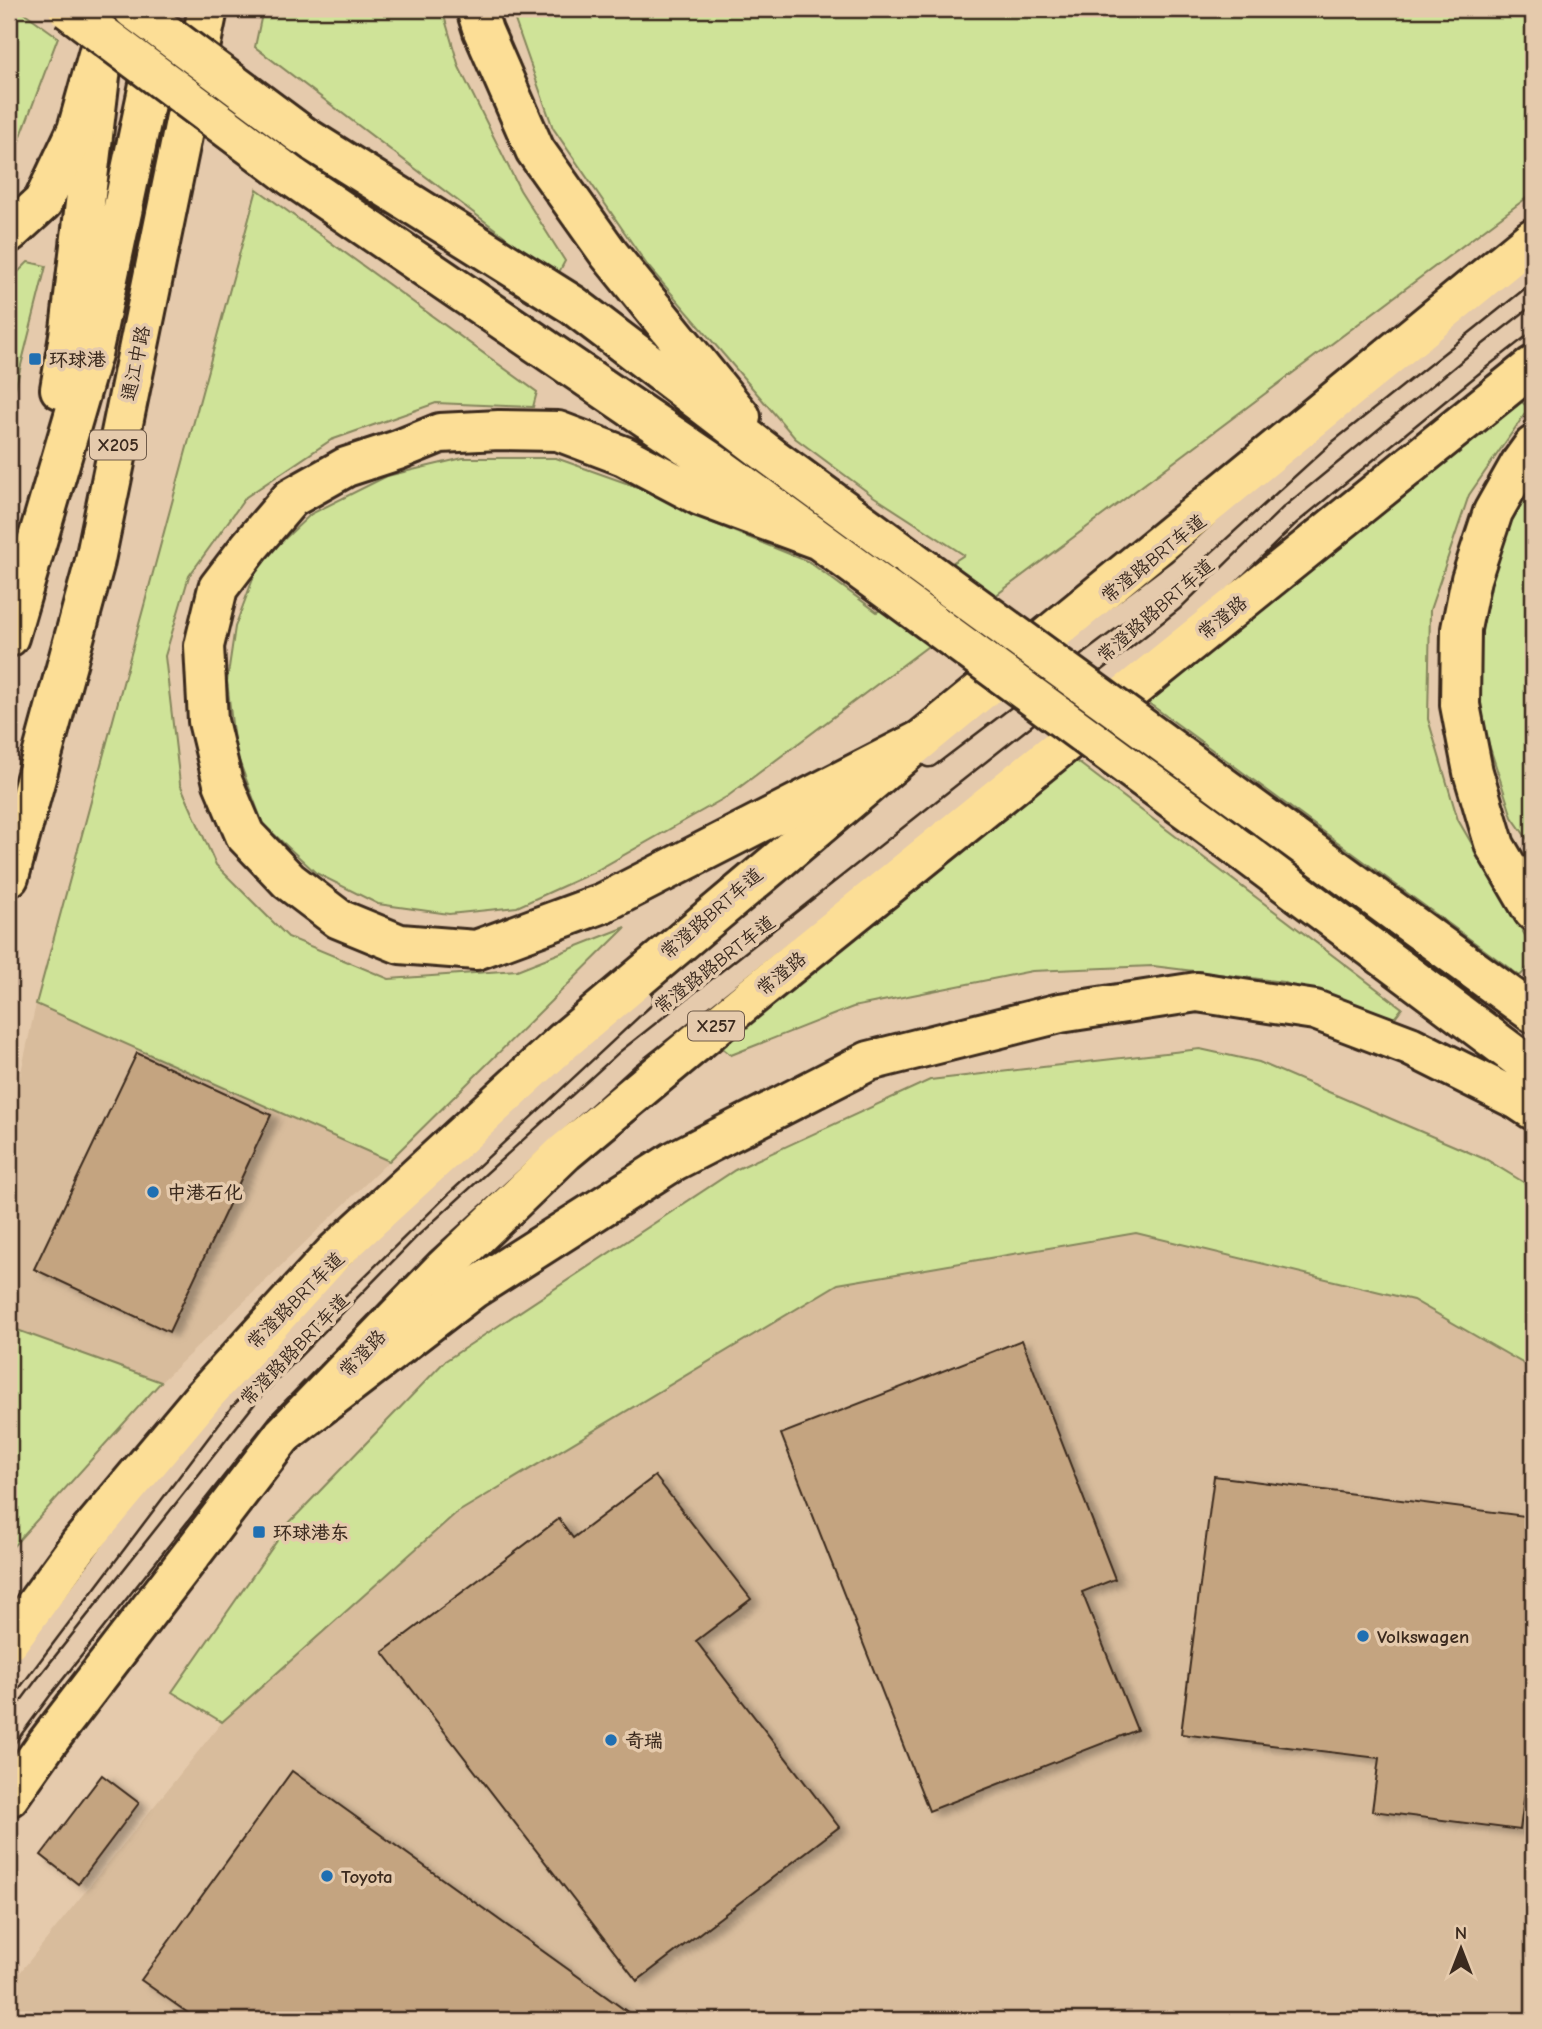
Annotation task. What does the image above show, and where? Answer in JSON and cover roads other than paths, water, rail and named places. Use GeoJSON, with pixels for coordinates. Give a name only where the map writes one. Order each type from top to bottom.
{"type":"FeatureCollection","features":[{"type":"Feature","properties":{"kind":"main road"},"geometry":{"type":"LineString","coordinates":[[68,9],[291,176],[712,462],[1228,840],[1533,1069]]}},
{"type":"Feature","properties":{"kind":"main road","name":"X205"},"geometry":{"type":"LineString","coordinates":[[9,637],[92,355],[164,9]]}},
{"type":"Feature","properties":{"kind":"main road","name":"通江中路"},"geometry":{"type":"LineString","coordinates":[[9,877],[94,565],[208,9]]}},
{"type":"Feature","properties":{"kind":"main road"},"geometry":{"type":"LineString","coordinates":[[476,9],[535,150],[609,254],[772,457]]}},
{"type":"Feature","properties":{"kind":"main road"},"geometry":{"type":"LineString","coordinates":[[26,578],[50,455],[70,330],[115,15]]}},
{"type":"Feature","properties":{"kind":"main road"},"geometry":{"type":"LineString","coordinates":[[115,15],[573,305],[772,457],[1533,1013]]}},
{"type":"Feature","properties":{"kind":"main road"},"geometry":{"type":"LineString","coordinates":[[9,233],[43,202],[77,130],[115,15]]}},
{"type":"Feature","properties":{"kind":"main road"},"geometry":{"type":"LineString","coordinates":[[9,1641],[79,1545],[204,1396],[335,1252],[565,1040],[920,740],[1533,238]]}},
{"type":"Feature","properties":{"kind":"main road","name":"常澄路"},"geometry":{"type":"LineString","coordinates":[[9,1797],[47,1743],[283,1435],[441,1271],[565,1152],[769,982],[1533,366]]}},
{"type":"Feature","properties":{"kind":"main road"},"geometry":{"type":"LineString","coordinates":[[819,540],[700,496],[624,456],[558,431],[440,433],[346,467],[291,498],[219,588],[204,646],[208,721],[223,783],[245,835],[289,881],[340,919],[400,944],[476,950],[603,903],[920,740]]}},
{"type":"Feature","properties":{"kind":"main road"},"geometry":{"type":"LineString","coordinates":[[1533,446],[1493,512],[1471,579],[1461,629],[1460,705],[1473,772],[1496,846],[1533,911]]}},
{"type":"Feature","properties":{"kind":"main road"},"geometry":{"type":"LineString","coordinates":[[283,1435],[473,1289],[674,1161],[869,1061],[1060,1013],[1197,992],[1315,1010],[1410,1046],[1533,1110]]}},
{"type":"Feature","properties":{"kind":"lane","name":"常澄路BRT车道"},"geometry":{"type":"LineString","coordinates":[[817,850],[899,780],[1178,569],[1326,434],[1533,269]]}},
{"type":"Feature","properties":{"kind":"lane","name":"常澄路路BRT车道"},"geometry":{"type":"LineString","coordinates":[[9,1734],[265,1406],[424,1244],[627,1059],[1187,616],[1289,516],[1533,318]]}},
{"type":"Feature","properties":{"kind":"lane","name":"常澄路BRT车道"},"geometry":{"type":"LineString","coordinates":[[9,1685],[224,1400],[441,1187],[652,991]]}},
{"type":"Feature","properties":{"kind":"place","name":"环球港"},"geometry":{"type":"Point","coordinates":[35,359]}},
{"type":"Feature","properties":{"kind":"place","name":"中港石化"},"geometry":{"type":"Point","coordinates":[153,1192]}},
{"type":"Feature","properties":{"kind":"place","name":"环球港东"},"geometry":{"type":"Point","coordinates":[259,1532]}},
{"type":"Feature","properties":{"kind":"place","name":"Volkswagen"},"geometry":{"type":"Point","coordinates":[1363,1636]}},
{"type":"Feature","properties":{"kind":"place","name":"奇瑞"},"geometry":{"type":"Point","coordinates":[611,1740]}},
{"type":"Feature","properties":{"kind":"place","name":"Toyota"},"geometry":{"type":"Point","coordinates":[327,1876]}}]}
